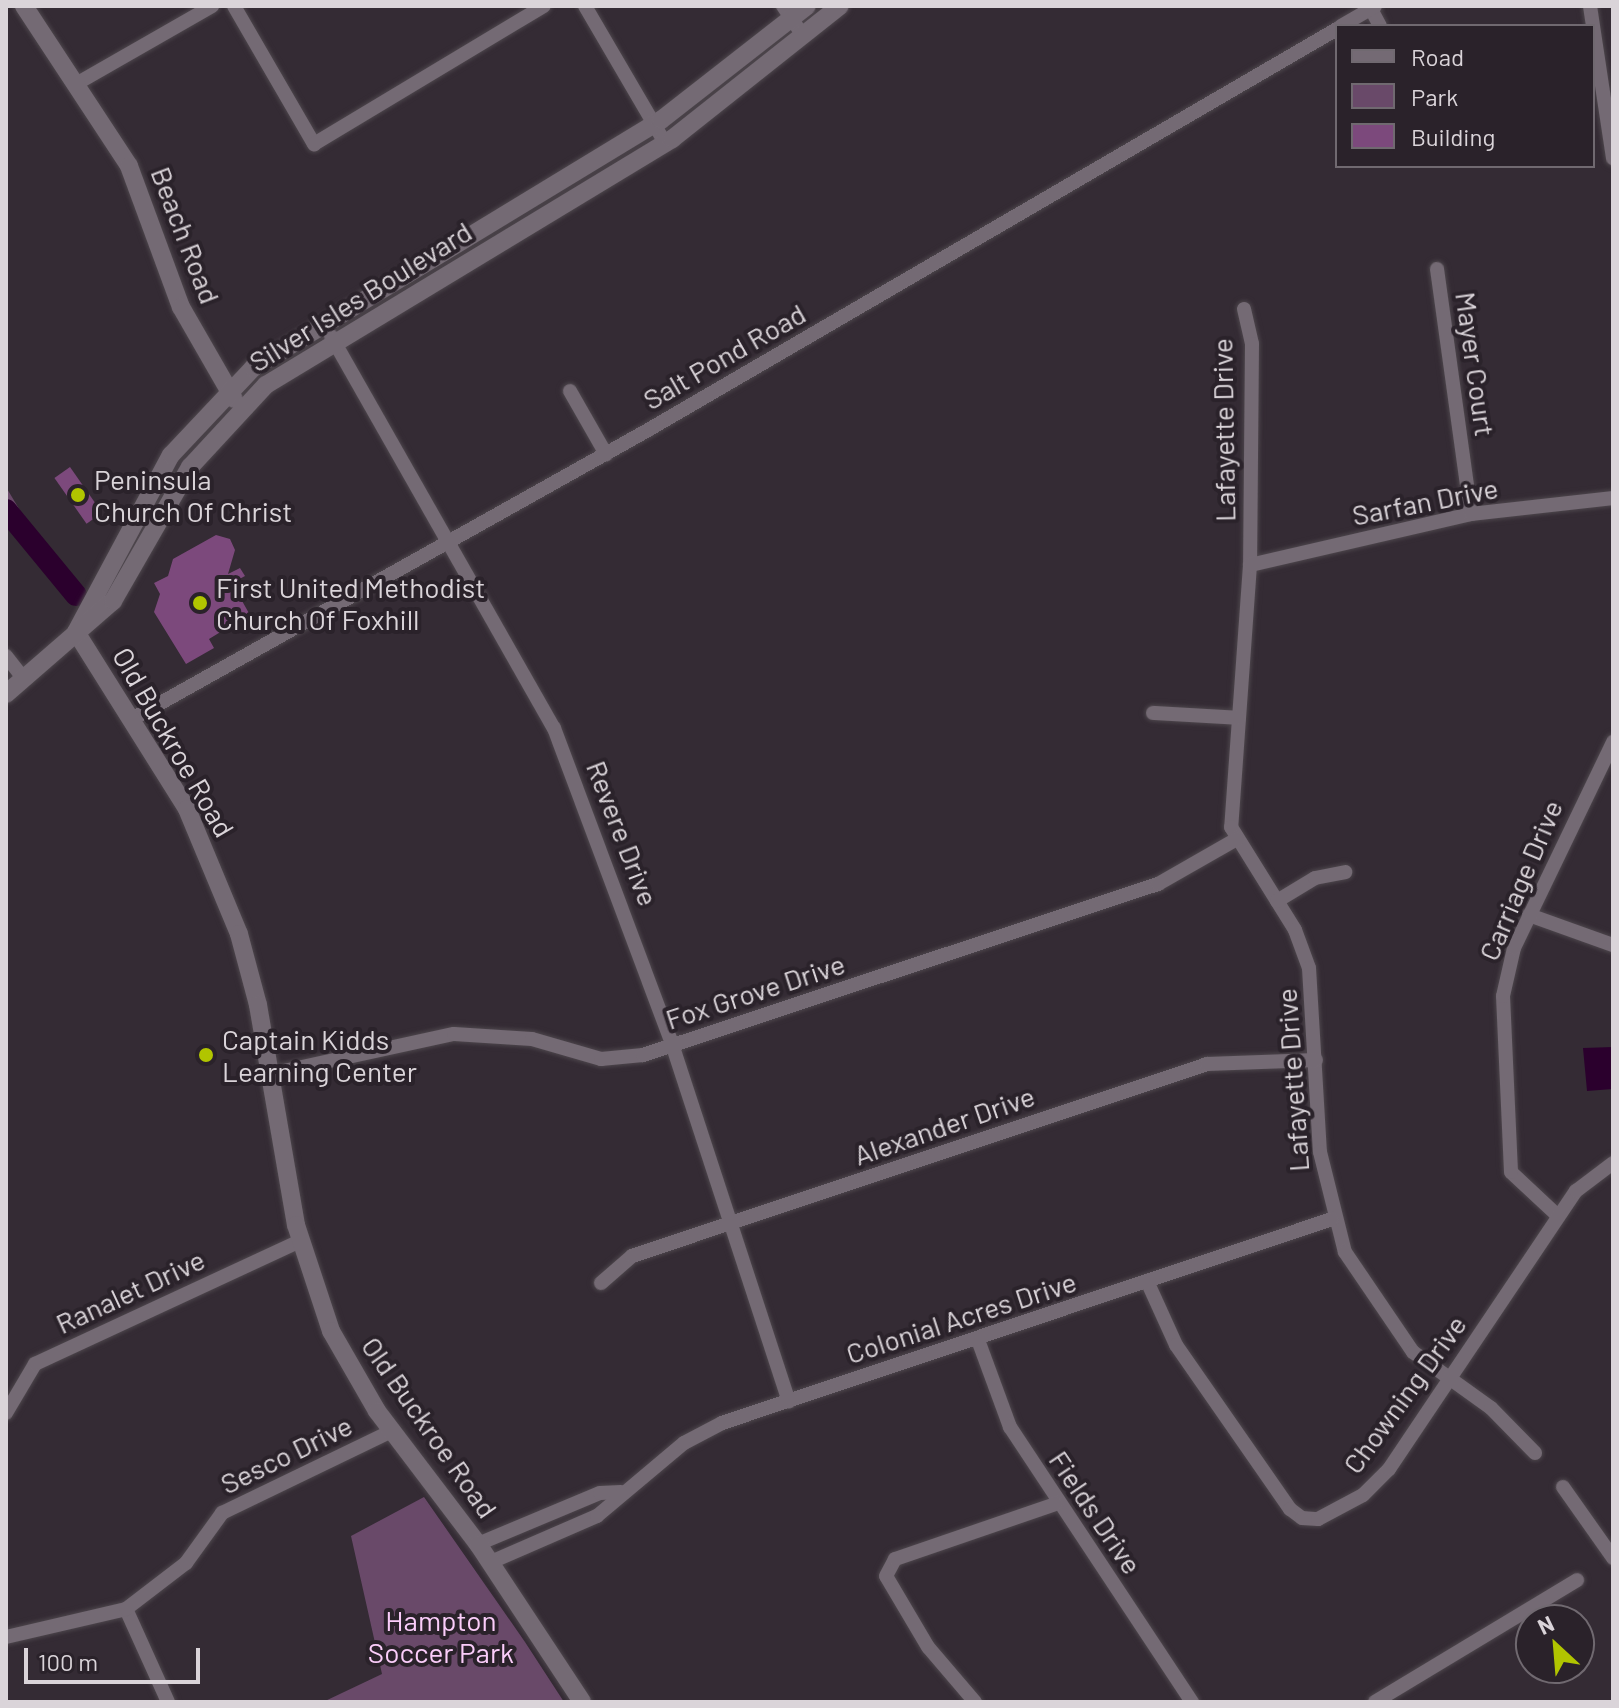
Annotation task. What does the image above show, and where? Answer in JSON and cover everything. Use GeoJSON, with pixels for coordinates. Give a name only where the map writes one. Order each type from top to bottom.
{"type":"FeatureCollection","features":[{"type":"Feature","properties":{"kind":"street","name":"Beach Road"},"geometry":{"type":"LineString","coordinates":[[24,6],[132,172],[181,307],[239,408]]}},
{"type":"Feature","properties":{"kind":"street"},"geometry":{"type":"LineString","coordinates":[[76,84],[212,6]]}},
{"type":"Feature","properties":{"kind":"street"},"geometry":{"type":"LineString","coordinates":[[234,6],[314,144],[544,6]]}},
{"type":"Feature","properties":{"kind":"street"},"geometry":{"type":"LineString","coordinates":[[585,6],[665,143]]}},
{"type":"Feature","properties":{"kind":"street","name":"Silver Isles Boulevard"},"geometry":{"type":"LineString","coordinates":[[76,632],[171,455],[229,390],[323,322],[654,124],[787,13],[807,6]]}},
{"type":"Feature","properties":{"kind":"street","name":"Silver Isles Boulevard"},"geometry":{"type":"LineString","coordinates":[[76,632],[113,601],[190,467],[239,408],[333,340],[665,143],[840,6]]}},
{"type":"Feature","properties":{"kind":"street","name":"Salt Pond Road"},"geometry":{"type":"LineString","coordinates":[[1344,24],[1373,7]]}},
{"type":"Feature","properties":{"kind":"street"},"geometry":{"type":"LineString","coordinates":[[787,13],[803,36]]}},
{"type":"Feature","properties":{"kind":"street","name":"Salt Pond Road"},"geometry":{"type":"LineString","coordinates":[[132,719],[606,454],[1335,29]]}},
{"type":"Feature","properties":{"kind":"street"},"geometry":{"type":"LineString","coordinates":[[1595,39],[1613,158]]}},
{"type":"Feature","properties":{"kind":"street","name":"Mayer Court"},"geometry":{"type":"LineString","coordinates":[[1437,269],[1471,514]]}},
{"type":"Feature","properties":{"kind":"street","name":"Lafayette Drive"},"geometry":{"type":"LineString","coordinates":[[1244,309],[1252,344],[1250,565],[1239,718],[1228,808],[1237,839],[1277,901],[1309,968],[1320,1152],[1332,1219],[1353,1269],[1392,1326],[1451,1381],[1491,1408],[1535,1453]]}},
{"type":"Feature","properties":{"kind":"street","name":"Revere Drive"},"geometry":{"type":"LineString","coordinates":[[323,322],[554,728],[673,1047],[789,1401]]}},
{"type":"Feature","properties":{"kind":"street"},"geometry":{"type":"LineString","coordinates":[[570,391],[606,454]]}},
{"type":"Feature","properties":{"kind":"street","name":"Sarfan Drive"},"geometry":{"type":"LineString","coordinates":[[1250,565],[1471,514],[1613,498]]}},
{"type":"Feature","properties":{"kind":"street"},"geometry":{"type":"LineString","coordinates":[[6,694],[76,632]]}},
{"type":"Feature","properties":{"kind":"street","name":"Old Buckroe Road"},"geometry":{"type":"LineString","coordinates":[[76,632],[132,719],[214,869],[248,964],[300,1241],[331,1331],[392,1431],[491,1562],[582,1702]]}},
{"type":"Feature","properties":{"kind":"street"},"geometry":{"type":"LineString","coordinates":[[6,656],[24,679]]}},
{"type":"Feature","properties":{"kind":"street"},"geometry":{"type":"LineString","coordinates":[[1153,713],[1239,718]]}},
{"type":"Feature","properties":{"kind":"street","name":"Carriage Drive"},"geometry":{"type":"LineString","coordinates":[[1558,1216],[1520,1186],[1504,1132],[1503,996],[1507,965],[1613,742]]}},
{"type":"Feature","properties":{"kind":"street","name":"Fox Grove Drive"},"geometry":{"type":"LineString","coordinates":[[270,1074],[454,1034],[532,1039],[601,1059],[673,1047],[1158,884],[1237,839]]}},
{"type":"Feature","properties":{"kind":"street"},"geometry":{"type":"LineString","coordinates":[[1277,901],[1315,878],[1345,872]]}},
{"type":"Feature","properties":{"kind":"street"},"geometry":{"type":"LineString","coordinates":[[1529,915],[1613,945]]}},
{"type":"Feature","properties":{"kind":"street","name":"Alexander Drive"},"geometry":{"type":"LineString","coordinates":[[601,1283],[632,1256],[1207,1064],[1316,1060]]}},
{"type":"Feature","properties":{"kind":"street","name":"Chowning Drive"},"geometry":{"type":"LineString","coordinates":[[1147,1281],[1176,1345],[1302,1518],[1333,1513],[1373,1486],[1451,1381],[1558,1216],[1593,1174],[1613,1163]]}},
{"type":"Feature","properties":{"kind":"street","name":"Colonial Acres Drive"},"geometry":{"type":"LineString","coordinates":[[491,1562],[597,1516],[621,1492],[701,1432],[1332,1219]]}},
{"type":"Feature","properties":{"kind":"street","name":"Ranalet Drive"},"geometry":{"type":"LineString","coordinates":[[6,1413],[35,1364],[300,1241]]}},
{"type":"Feature","properties":{"kind":"street","name":"Fields Drive"},"geometry":{"type":"LineString","coordinates":[[978,1340],[1010,1427],[1056,1504],[1192,1702]]}},
{"type":"Feature","properties":{"kind":"street","name":"Sesco Drive"},"geometry":{"type":"LineString","coordinates":[[6,1637],[126,1609],[186,1563],[222,1513],[392,1431]]}},
{"type":"Feature","properties":{"kind":"street"},"geometry":{"type":"LineString","coordinates":[[1563,1487],[1613,1558]]}},
{"type":"Feature","properties":{"kind":"street","name":"Colonial Acres Drive"},"geometry":{"type":"LineString","coordinates":[[478,1544],[600,1493],[621,1492]]}},
{"type":"Feature","properties":{"kind":"street"},"geometry":{"type":"LineString","coordinates":[[975,1702],[928,1647],[886,1576],[895,1559],[1056,1504]]}},
{"type":"Feature","properties":{"kind":"street"},"geometry":{"type":"LineString","coordinates":[[1375,1702],[1577,1580]]}},
{"type":"Feature","properties":{"kind":"street"},"geometry":{"type":"LineString","coordinates":[[126,1609],[168,1702]]}},
{"type":"Feature","properties":{"kind":"green space"},"geometry":{"type":"Polygon","coordinates":[[[6,487],[37,539],[77,585],[71,597],[6,527],[6,487]]]}},
{"type":"Feature","properties":{"kind":"green space","name":"Hampton Soccer Park"},"geometry":{"type":"Polygon","coordinates":[[[424,1497],[564,1702],[323,1702],[382,1674],[351,1536],[424,1497]]]}},
{"type":"Feature","properties":{"kind":"shaded area"},"geometry":{"type":"Polygon","coordinates":[[[1613,1047],[1613,1089],[1587,1091],[1583,1048],[1613,1047]]]}},
{"type":"Feature","properties":{"kind":"building","name":"Peninsula Church Of Christ"},"geometry":{"type":"Polygon","coordinates":[[[70,467],[102,513],[87,524],[54,478],[70,467]]]}},
{"type":"Feature","properties":{"kind":"building","name":"First United Methodist Church Of Foxhill"},"geometry":{"type":"Polygon","coordinates":[[[216,535],[230,539],[235,550],[228,574],[240,568],[245,576],[232,583],[255,624],[237,634],[232,625],[209,639],[214,648],[186,664],[154,612],[160,594],[154,583],[168,576],[173,559],[216,535]]]}},
{"type":"Feature","properties":{"kind":"waterway"},"geometry":{"type":"LineString","coordinates":[[6,510],[76,595]]}},
{"type":"Feature","properties":{"kind":"place","name":"Peninsula Church Of Christ"},"geometry":{"type":"Point","coordinates":[78,495]}},
{"type":"Feature","properties":{"kind":"place","name":"First United Methodist Church Of Foxhill"},"geometry":{"type":"Point","coordinates":[200,603]}},
{"type":"Feature","properties":{"kind":"place","name":"Captain Kidds Learning Center"},"geometry":{"type":"Point","coordinates":[206,1055]}}]}
